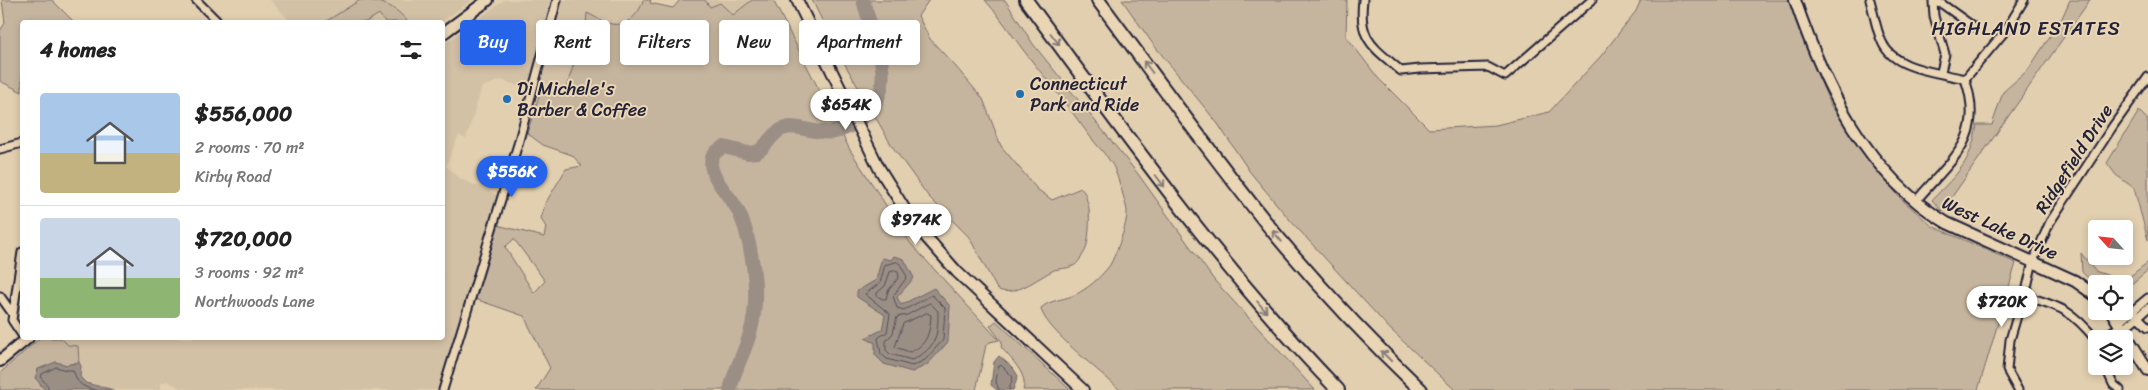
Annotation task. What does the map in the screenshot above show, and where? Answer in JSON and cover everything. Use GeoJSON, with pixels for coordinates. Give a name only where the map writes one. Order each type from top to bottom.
{"type":"FeatureCollection","features":[{"type":"Feature","properties":{"kind":"highway"},"geometry":{"type":"LineString","coordinates":[[1026,0],[1196,229],[1284,332],[1338,390]]}},
{"type":"Feature","properties":{"kind":"highway"},"geometry":{"type":"LineString","coordinates":[[1098,0],[1214,156],[1277,236],[1344,312],[1421,390]]}},
{"type":"Feature","properties":{"kind":"street"},"geometry":{"type":"LineString","coordinates":[[196,0],[216,20]]}},
{"type":"Feature","properties":{"kind":"street"},"geometry":{"type":"LineString","coordinates":[[445,32],[488,0]]}},
{"type":"Feature","properties":{"kind":"street"},"geometry":{"type":"LineString","coordinates":[[443,390],[518,144],[557,0]]}},
{"type":"Feature","properties":{"kind":"street"},"geometry":{"type":"LineString","coordinates":[[797,0],[866,143],[898,201],[933,247],[969,284],[1083,390]]}},
{"type":"Feature","properties":{"kind":"street"},"geometry":{"type":"LineString","coordinates":[[1363,0],[1362,23],[1367,41],[1401,71],[1488,67],[1505,76],[1592,0]]}},
{"type":"Feature","properties":{"kind":"street","name":"West Lake Drive"},"geometry":{"type":"LineString","coordinates":[[1795,0],[1823,75],[1842,110],[1866,146],[1893,178],[1916,201],[1930,213],[1947,223],[2075,281],[2088,290]]}},
{"type":"Feature","properties":{"kind":"street"},"geometry":{"type":"LineString","coordinates":[[1870,0],[1882,42],[1892,57],[1906,65],[1965,79]]}},
{"type":"Feature","properties":{"kind":"street"},"geometry":{"type":"LineString","coordinates":[[1965,79],[2006,30],[2024,0]]}},
{"type":"Feature","properties":{"kind":"street"},"geometry":{"type":"LineString","coordinates":[[1941,72],[1945,54],[1934,16],[1933,2],[1942,4],[1974,27]]}},
{"type":"Feature","properties":{"kind":"street","name":"Ridgefield Drive"},"geometry":{"type":"LineString","coordinates":[[2018,390],[2010,379],[2007,370],[2007,359],[2016,316],[2025,296],[2033,261],[2050,222],[2112,126],[2148,77]]}},
{"type":"Feature","properties":{"kind":"street"},"geometry":{"type":"LineString","coordinates":[[1916,201],[1956,156],[1968,137],[1972,115],[1972,97],[1965,79]]}},
{"type":"Feature","properties":{"kind":"street"},"geometry":{"type":"LineString","coordinates":[[0,148],[20,144]]}},
{"type":"Feature","properties":{"kind":"street"},"geometry":{"type":"LineString","coordinates":[[20,264],[12,313],[12,320],[20,331]]}},
{"type":"Feature","properties":{"kind":"street"},"geometry":{"type":"LineString","coordinates":[[0,296],[12,313]]}},
{"type":"Feature","properties":{"kind":"street"},"geometry":{"type":"LineString","coordinates":[[2025,296],[2050,303],[2070,312],[2088,331]]}},
{"type":"Feature","properties":{"kind":"street"},"geometry":{"type":"LineString","coordinates":[[2136,314],[2148,298]]}},
{"type":"Feature","properties":{"kind":"street"},"geometry":{"type":"LineString","coordinates":[[2115,330],[2136,314],[2148,308]]}},
{"type":"Feature","properties":{"kind":"street"},"geometry":{"type":"LineString","coordinates":[[2136,314],[2148,327]]}},
{"type":"Feature","properties":{"kind":"street"},"geometry":{"type":"LineString","coordinates":[[2117,320],[2148,370]]}},
{"type":"Feature","properties":{"kind":"street"},"geometry":{"type":"LineString","coordinates":[[0,360],[22,340]]}},
{"type":"Feature","properties":{"kind":"street"},"geometry":{"type":"LineString","coordinates":[[2109,375],[2113,384],[2120,390]]}},
{"type":"Feature","properties":{"kind":"shaded area"},"geometry":{"type":"Polygon","coordinates":[[[2,0],[52,0],[72,20],[20,20],[20,91],[0,81],[0,31],[5,23],[2,0]]]}},
{"type":"Feature","properties":{"kind":"shaded area"},"geometry":{"type":"Polygon","coordinates":[[[270,0],[472,0],[445,20],[369,20],[375,16],[342,20],[289,20],[270,0]]]}},
{"type":"Feature","properties":{"kind":"shaded area"},"geometry":{"type":"Polygon","coordinates":[[[360,0],[375,1],[387,5],[406,20],[384,20],[379,14],[369,20],[328,20],[360,0]]]}},
{"type":"Feature","properties":{"kind":"shaded area"},"geometry":{"type":"Polygon","coordinates":[[[504,0],[643,0],[641,8],[633,18],[620,20],[620,24],[618,25],[610,24],[610,20],[601,20],[587,13],[586,20],[536,20],[536,65],[574,65],[565,92],[556,88],[540,93],[501,80],[482,87],[466,139],[459,135],[446,166],[461,179],[498,195],[439,390],[193,390],[180,388],[167,381],[161,383],[161,390],[114,390],[85,381],[80,377],[81,366],[78,346],[68,345],[63,340],[445,340],[445,44],[460,32],[460,65],[526,65],[526,20],[477,20],[504,0]]]}},
{"type":"Feature","properties":{"kind":"shaded area"},"geometry":{"type":"Polygon","coordinates":[[[643,0],[651,0],[650,3],[673,8],[680,0],[705,0],[710,7],[720,3],[733,15],[752,0],[773,0],[783,20],[719,20],[719,65],[789,65],[789,31],[799,51],[799,65],[806,65],[850,150],[911,244],[999,340],[986,345],[976,390],[536,390],[550,368],[524,316],[475,299],[497,225],[544,237],[546,227],[541,219],[545,204],[566,169],[582,166],[572,155],[543,145],[527,133],[540,93],[556,88],[565,91],[573,65],[610,65],[610,23],[620,24],[620,65],[709,65],[709,20],[628,20],[639,11],[643,0]],[[514,239],[505,247],[534,293],[545,281],[514,239]]]}},
{"type":"Feature","properties":{"kind":"shaded area"},"geometry":{"type":"Polygon","coordinates":[[[705,0],[752,0],[732,15],[720,3],[710,7],[705,0]]]}},
{"type":"Feature","properties":{"kind":"shaded area"},"geometry":{"type":"Polygon","coordinates":[[[812,0],[929,0],[918,16],[930,39],[983,99],[1001,146],[1037,189],[1052,200],[1081,188],[1086,195],[1089,207],[1088,237],[1085,251],[1077,264],[1054,270],[1018,289],[1003,291],[997,289],[969,237],[928,196],[892,146],[845,65],[920,65],[920,20],[822,20],[812,0]]]}},
{"type":"Feature","properties":{"kind":"shaded area"},"geometry":{"type":"Polygon","coordinates":[[[985,0],[1005,0],[1033,44],[1138,174],[1214,280],[1315,390],[1120,390],[1052,327],[1044,317],[1041,308],[1048,303],[1072,296],[1083,290],[1106,270],[1115,254],[1124,230],[1127,211],[1121,187],[1110,160],[985,0]]]}},
{"type":"Feature","properties":{"kind":"shaded area"},"geometry":{"type":"Polygon","coordinates":[[[1122,0],[1347,0],[1346,36],[1378,78],[1429,129],[1496,125],[1549,112],[1601,56],[1636,11],[1641,0],[1789,0],[1799,30],[1831,106],[1899,197],[1932,226],[2016,263],[1978,390],[1455,390],[1390,329],[1289,219],[1250,172],[1218,124],[1153,44],[1122,0]]]}},
{"type":"Feature","properties":{"kind":"shaded area"},"geometry":{"type":"Polygon","coordinates":[[[2070,0],[2090,0],[1942,211],[1932,200],[1967,159],[1977,125],[1992,125],[2003,92],[2028,70],[2062,18],[2070,0]]]}},
{"type":"Feature","properties":{"kind":"shaded area"},"geometry":{"type":"Polygon","coordinates":[[[587,13],[601,20],[586,20],[587,13]]]}},
{"type":"Feature","properties":{"kind":"shaded area"},"geometry":{"type":"Polygon","coordinates":[[[2139,111],[2148,120],[2148,240],[2134,188],[2116,175],[2107,163],[2139,111]]]}},
{"type":"Feature","properties":{"kind":"shaded area"},"geometry":{"type":"Polygon","coordinates":[[[2081,253],[2088,262],[2088,265],[2090,265],[2095,271],[2107,275],[2088,275],[2088,278],[2082,272],[2081,253]]]}},
{"type":"Feature","properties":{"kind":"shaded area"},"geometry":{"type":"Polygon","coordinates":[[[2148,262],[2148,270],[2133,283],[2132,275],[2148,262]]]}},
{"type":"Feature","properties":{"kind":"shaded area"},"geometry":{"type":"Polygon","coordinates":[[[996,321],[1070,390],[1023,390],[1024,384],[1021,373],[1001,347],[1002,342],[990,326],[996,321]]]}},
{"type":"Feature","properties":{"kind":"shaded area"},"geometry":{"type":"Polygon","coordinates":[[[38,340],[63,340],[68,345],[78,346],[79,362],[67,365],[55,362],[40,385],[46,390],[0,390],[0,373],[38,340]]]}},
{"type":"Feature","properties":{"kind":"water"},"geometry":{"type":"Polygon","coordinates":[[[894,256],[904,259],[914,278],[897,297],[901,305],[934,288],[950,306],[948,342],[927,365],[912,372],[884,364],[875,355],[875,343],[865,338],[882,330],[885,315],[857,297],[857,291],[876,280],[882,258],[891,260],[894,256]]]}},
{"type":"Feature","properties":{"kind":"water"},"geometry":{"type":"Polygon","coordinates":[[[999,356],[1013,368],[1018,376],[1013,390],[997,390],[991,385],[994,362],[999,356]]]}},
{"type":"Feature","properties":{"kind":"water"},"geometry":{"type":"Polygon","coordinates":[[[56,362],[67,365],[79,362],[81,366],[80,377],[86,383],[114,390],[46,390],[35,378],[38,369],[56,362]]]}},
{"type":"Feature","properties":{"kind":"waterway"},"geometry":{"type":"LineString","coordinates":[[730,390],[753,321],[755,280],[743,221],[736,207],[714,175],[711,167],[712,159],[715,153],[724,147],[748,153],[757,152],[777,132],[786,128],[796,127],[828,133],[842,130],[864,116],[875,104],[881,90],[883,76],[881,61],[863,0]]}},
{"type":"Feature","properties":{"kind":"place","name":"Connecticut Park and Ride"},"geometry":{"type":"Point","coordinates":[1020,94]}},
{"type":"Feature","properties":{"kind":"place","name":"Di Michele's Barber & Coffee"},"geometry":{"type":"Point","coordinates":[507,99]}},
{"type":"Feature","properties":{"kind":"district","name":"HIGHLAND ESTATES"},"geometry":{"type":"Point","coordinates":[2026,28]}}]}
